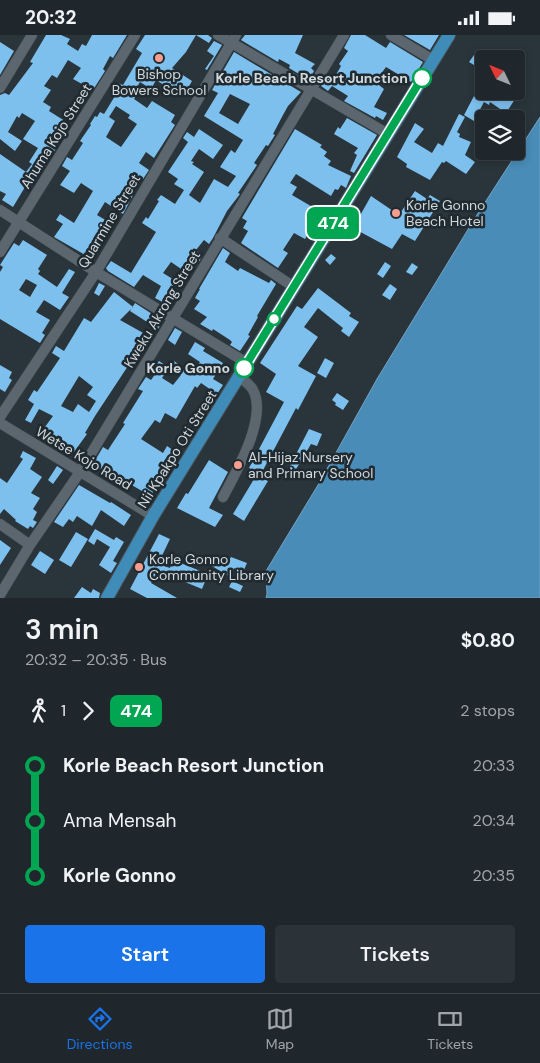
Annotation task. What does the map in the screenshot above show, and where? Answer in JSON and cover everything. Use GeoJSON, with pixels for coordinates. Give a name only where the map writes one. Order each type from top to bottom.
{"type":"FeatureCollection","features":[{"type":"Feature","properties":{"kind":"main road","name":"Nii Kpakpo Oti Street"},"geometry":{"type":"LineString","coordinates":[[107,598],[153,516],[448,35]]}},
{"type":"Feature","properties":{"kind":"street"},"geometry":{"type":"LineString","coordinates":[[0,88],[32,35]]}},
{"type":"Feature","properties":{"kind":"street","name":"Ahuma Kojo Street"},"geometry":{"type":"LineString","coordinates":[[0,252],[135,35]]}},
{"type":"Feature","properties":{"kind":"street"},"geometry":{"type":"LineString","coordinates":[[218,35],[234,39],[310,89],[388,134]]}},
{"type":"Feature","properties":{"kind":"street","name":"Kweku Akrong Street"},"geometry":{"type":"LineString","coordinates":[[0,595],[30,545],[80,472],[344,35]]}},
{"type":"Feature","properties":{"kind":"street"},"geometry":{"type":"LineString","coordinates":[[391,35],[433,60]]}},
{"type":"Feature","properties":{"kind":"street","name":"Quarmine Street"},"geometry":{"type":"LineString","coordinates":[[0,417],[96,272],[234,39]]}},
{"type":"Feature","properties":{"kind":"street"},"geometry":{"type":"LineString","coordinates":[[0,210],[96,272],[248,363]]}},
{"type":"Feature","properties":{"kind":"street"},"geometry":{"type":"LineString","coordinates":[[220,238],[294,287]]}},
{"type":"Feature","properties":{"kind":"street"},"geometry":{"type":"LineString","coordinates":[[223,497],[246,454],[255,426],[257,403],[254,391],[239,376]]}},
{"type":"Feature","properties":{"kind":"street","name":"Wetse Kojo Road"},"geometry":{"type":"LineString","coordinates":[[0,423],[153,516]]}},
{"type":"Feature","properties":{"kind":"street"},"geometry":{"type":"LineString","coordinates":[[0,524],[30,545]]}},
{"type":"Feature","properties":{"kind":"water"},"geometry":{"type":"Polygon","coordinates":[[[540,117],[540,598],[266,598],[266,571],[318,485],[377,379],[475,218],[512,160],[525,160],[525,140],[540,117]]]}},
{"type":"Feature","properties":{"kind":"building"},"geometry":{"type":"Polygon","coordinates":[[[46,35],[61,35],[70,39],[67,44],[78,51],[82,44],[86,46],[92,35],[127,35],[113,58],[110,56],[103,69],[105,71],[93,90],[83,82],[82,84],[73,79],[81,68],[68,60],[57,78],[52,75],[44,86],[51,90],[43,102],[51,107],[49,111],[68,123],[55,145],[57,147],[43,170],[37,167],[13,207],[2,200],[6,194],[0,191],[0,154],[26,172],[32,164],[29,162],[38,148],[23,139],[35,121],[22,113],[19,118],[17,116],[8,132],[22,141],[15,151],[0,139],[0,95],[5,93],[9,95],[33,63],[30,62],[46,35]]]}},
{"type":"Feature","properties":{"kind":"building"},"geometry":{"type":"Polygon","coordinates":[[[145,35],[196,35],[186,52],[172,68],[192,81],[183,97],[156,80],[151,89],[140,82],[133,94],[136,96],[134,99],[147,108],[152,101],[175,115],[171,122],[175,125],[154,158],[146,152],[139,163],[149,170],[143,179],[140,177],[130,194],[133,195],[123,214],[105,202],[97,215],[112,224],[104,238],[101,236],[87,256],[54,237],[63,224],[56,220],[60,214],[74,223],[93,191],[81,183],[74,193],[60,185],[70,171],[62,166],[67,157],[72,160],[83,143],[80,141],[95,116],[97,117],[100,112],[104,114],[115,96],[111,94],[118,83],[123,85],[142,53],[136,49],[145,35]],[[116,106],[109,117],[115,121],[106,137],[121,147],[137,124],[128,118],[130,115],[116,106]]]}},
{"type":"Feature","properties":{"kind":"building"},"geometry":{"type":"Polygon","coordinates":[[[196,35],[208,35],[212,38],[209,43],[196,35]]]}},
{"type":"Feature","properties":{"kind":"building"},"geometry":{"type":"Polygon","coordinates":[[[245,35],[303,35],[295,53],[315,64],[311,68],[314,71],[309,80],[289,68],[290,65],[279,59],[278,62],[241,40],[245,35]]]}},
{"type":"Feature","properties":{"kind":"building"},"geometry":{"type":"Polygon","coordinates":[[[351,35],[365,35],[386,48],[390,42],[423,62],[411,82],[386,67],[375,82],[384,89],[374,107],[387,113],[383,120],[376,116],[375,118],[344,101],[348,96],[332,86],[328,91],[321,86],[328,75],[333,80],[341,66],[339,64],[348,51],[344,48],[351,35]]]}},
{"type":"Feature","properties":{"kind":"building"},"geometry":{"type":"Polygon","coordinates":[[[404,35],[439,35],[430,50],[404,35]]]}},
{"type":"Feature","properties":{"kind":"building"},"geometry":{"type":"Polygon","coordinates":[[[214,41],[222,45],[207,70],[205,69],[214,56],[207,51],[214,41]]]}},
{"type":"Feature","properties":{"kind":"building"},"geometry":{"type":"Polygon","coordinates":[[[0,42],[14,51],[0,75],[0,42]]]}},
{"type":"Feature","properties":{"kind":"building"},"geometry":{"type":"Polygon","coordinates":[[[234,52],[301,92],[288,106],[273,134],[275,135],[254,163],[257,165],[238,193],[240,194],[227,211],[213,238],[209,244],[204,240],[196,250],[203,255],[197,265],[194,263],[187,273],[171,262],[163,273],[176,281],[168,294],[172,296],[168,305],[155,298],[161,286],[143,275],[134,287],[106,268],[111,261],[131,273],[156,232],[142,223],[146,217],[148,219],[161,195],[175,204],[184,190],[174,184],[178,179],[168,172],[188,142],[183,138],[187,132],[194,137],[199,129],[223,145],[213,159],[199,149],[191,161],[194,162],[192,164],[204,172],[189,195],[200,203],[214,179],[228,187],[236,176],[220,167],[231,150],[235,153],[243,140],[204,116],[218,93],[212,90],[234,52]],[[230,94],[219,113],[238,124],[250,104],[230,94]]]}},
{"type":"Feature","properties":{"kind":"building"},"geometry":{"type":"Polygon","coordinates":[[[474,55],[475,56],[475,66],[469,62],[474,55]]]}},
{"type":"Feature","properties":{"kind":"building"},"geometry":{"type":"Polygon","coordinates":[[[475,94],[475,100],[514,100],[508,110],[502,110],[490,102],[489,105],[484,102],[480,110],[475,110],[475,122],[464,115],[475,94]]]}},
{"type":"Feature","properties":{"kind":"building"},"geometry":{"type":"Polygon","coordinates":[[[459,114],[465,117],[457,132],[460,134],[459,137],[471,142],[465,155],[475,162],[466,174],[446,161],[442,162],[430,180],[406,167],[407,164],[397,157],[415,123],[424,129],[414,142],[432,153],[438,143],[443,146],[459,114]]]}},
{"type":"Feature","properties":{"kind":"building"},"geometry":{"type":"Polygon","coordinates":[[[347,118],[377,135],[354,173],[350,171],[357,155],[354,153],[358,148],[334,134],[338,127],[340,129],[347,118]]]}},
{"type":"Feature","properties":{"kind":"building"},"geometry":{"type":"Polygon","coordinates":[[[295,129],[322,145],[320,147],[327,152],[324,156],[331,161],[328,165],[351,176],[346,188],[341,185],[338,190],[335,189],[331,196],[296,174],[290,183],[297,187],[292,195],[321,212],[305,239],[294,233],[283,250],[288,253],[278,268],[241,243],[248,231],[243,228],[247,221],[242,218],[295,129]]]}},
{"type":"Feature","properties":{"kind":"building"},"geometry":{"type":"Polygon","coordinates":[[[415,191],[427,199],[430,195],[440,201],[415,241],[402,234],[392,249],[353,228],[371,196],[399,215],[415,191]]]}},
{"type":"Feature","properties":{"kind":"building"},"geometry":{"type":"Polygon","coordinates":[[[23,240],[47,255],[38,269],[40,271],[38,274],[57,287],[69,269],[75,272],[62,293],[69,297],[60,310],[44,300],[36,312],[50,320],[42,333],[45,335],[40,343],[0,319],[0,272],[3,267],[0,265],[14,243],[19,246],[23,240]],[[26,279],[19,290],[30,297],[37,285],[26,279]]]}},
{"type":"Feature","properties":{"kind":"building"},"geometry":{"type":"Polygon","coordinates":[[[223,248],[230,253],[225,262],[238,271],[240,268],[269,283],[271,280],[276,284],[257,316],[248,335],[250,336],[240,351],[230,345],[232,342],[230,340],[213,329],[212,331],[200,324],[207,317],[194,309],[200,301],[195,298],[199,289],[223,248]]]}},
{"type":"Feature","properties":{"kind":"building"},"geometry":{"type":"Polygon","coordinates":[[[331,254],[336,258],[330,265],[325,260],[331,254]]]}},
{"type":"Feature","properties":{"kind":"building"},"geometry":{"type":"Polygon","coordinates":[[[385,262],[391,266],[383,278],[377,274],[385,262]]]}},
{"type":"Feature","properties":{"kind":"building"},"geometry":{"type":"Polygon","coordinates":[[[412,263],[418,267],[412,275],[406,272],[412,263]]]}},
{"type":"Feature","properties":{"kind":"building"},"geometry":{"type":"Polygon","coordinates":[[[99,283],[105,286],[99,296],[94,293],[99,283]]]}},
{"type":"Feature","properties":{"kind":"building"},"geometry":{"type":"Polygon","coordinates":[[[390,284],[397,289],[390,300],[382,295],[390,284]]]}},
{"type":"Feature","properties":{"kind":"building"},"geometry":{"type":"Polygon","coordinates":[[[318,288],[351,313],[349,316],[359,322],[349,337],[341,331],[343,328],[318,308],[304,327],[318,337],[298,366],[316,376],[298,410],[296,408],[261,474],[249,468],[284,402],[266,392],[276,374],[260,363],[297,306],[302,309],[318,288]]]}},
{"type":"Feature","properties":{"kind":"building"},"geometry":{"type":"Polygon","coordinates":[[[114,292],[133,307],[120,320],[145,334],[126,369],[85,433],[87,434],[74,452],[62,444],[64,442],[50,433],[48,435],[42,431],[53,416],[39,409],[31,423],[25,420],[34,404],[28,400],[34,390],[37,392],[60,358],[52,353],[56,346],[64,351],[84,318],[91,322],[114,292]],[[79,376],[61,406],[73,412],[78,404],[89,412],[96,401],[87,395],[93,387],[79,376]]]}},
{"type":"Feature","properties":{"kind":"building"},"geometry":{"type":"Polygon","coordinates":[[[135,303],[163,321],[158,329],[130,311],[135,303]]]}},
{"type":"Feature","properties":{"kind":"building"},"geometry":{"type":"Polygon","coordinates":[[[175,328],[182,332],[175,345],[168,340],[175,328]]]}},
{"type":"Feature","properties":{"kind":"building"},"geometry":{"type":"Polygon","coordinates":[[[195,342],[205,348],[203,351],[223,363],[213,379],[223,385],[217,394],[201,383],[197,388],[195,386],[176,419],[165,413],[160,423],[155,420],[141,439],[163,453],[167,446],[180,455],[177,460],[175,459],[150,497],[143,497],[142,491],[123,480],[120,484],[93,464],[103,447],[108,450],[125,424],[123,423],[143,391],[138,389],[146,377],[151,380],[158,370],[154,367],[159,361],[169,368],[162,378],[173,385],[181,375],[171,366],[174,361],[192,374],[200,362],[188,354],[195,342]]]}},
{"type":"Feature","properties":{"kind":"building"},"geometry":{"type":"Polygon","coordinates":[[[325,358],[334,363],[326,378],[317,373],[325,358]]]}},
{"type":"Feature","properties":{"kind":"building"},"geometry":{"type":"Polygon","coordinates":[[[0,365],[12,372],[9,378],[12,380],[5,392],[0,389],[0,365]]]}},
{"type":"Feature","properties":{"kind":"building"},"geometry":{"type":"Polygon","coordinates":[[[337,393],[349,401],[343,410],[335,405],[336,403],[332,400],[337,393]]]}},
{"type":"Feature","properties":{"kind":"building"},"geometry":{"type":"Polygon","coordinates":[[[309,429],[322,434],[317,446],[311,444],[295,471],[289,468],[309,429]]]}},
{"type":"Feature","properties":{"kind":"building"},"geometry":{"type":"Polygon","coordinates":[[[23,451],[36,458],[30,469],[42,477],[31,493],[40,498],[33,509],[37,512],[33,520],[37,522],[33,528],[30,526],[28,529],[15,521],[4,509],[0,514],[0,478],[7,483],[23,459],[20,457],[23,451]]]}},
{"type":"Feature","properties":{"kind":"building"},"geometry":{"type":"Polygon","coordinates":[[[209,460],[228,472],[209,508],[223,515],[215,527],[177,508],[209,460]]]}},
{"type":"Feature","properties":{"kind":"building"},"geometry":{"type":"Polygon","coordinates":[[[57,466],[63,470],[53,484],[48,480],[57,466]]]}},
{"type":"Feature","properties":{"kind":"building"},"geometry":{"type":"Polygon","coordinates":[[[257,474],[268,481],[244,521],[233,514],[257,474]]]}},
{"type":"Feature","properties":{"kind":"building"},"geometry":{"type":"Polygon","coordinates":[[[79,485],[131,515],[124,526],[101,510],[92,526],[77,516],[73,522],[69,519],[63,527],[54,522],[79,485]]]}},
{"type":"Feature","properties":{"kind":"building"},"geometry":{"type":"Polygon","coordinates":[[[95,529],[114,540],[116,537],[124,542],[113,561],[117,563],[111,573],[99,565],[110,547],[97,539],[94,545],[88,541],[95,529]]]}},
{"type":"Feature","properties":{"kind":"building"},"geometry":{"type":"Polygon","coordinates":[[[76,532],[88,539],[71,567],[59,560],[76,532]]]}},
{"type":"Feature","properties":{"kind":"building"},"geometry":{"type":"Polygon","coordinates":[[[159,534],[170,539],[158,564],[170,568],[173,560],[208,574],[202,589],[158,571],[151,583],[177,598],[147,598],[130,589],[159,534]]]}},
{"type":"Feature","properties":{"kind":"building"},"geometry":{"type":"Polygon","coordinates":[[[0,540],[11,548],[0,565],[0,540]]]}},
{"type":"Feature","properties":{"kind":"building"},"geometry":{"type":"Polygon","coordinates":[[[40,551],[54,560],[45,574],[31,565],[40,551]]]}},
{"type":"Feature","properties":{"kind":"building"},"geometry":{"type":"Polygon","coordinates":[[[231,557],[247,563],[243,572],[234,568],[230,577],[207,563],[210,559],[225,567],[231,557]]]}},
{"type":"Feature","properties":{"kind":"building"},"geometry":{"type":"Polygon","coordinates":[[[232,581],[243,586],[240,592],[229,587],[232,581]]]}},
{"type":"Feature","properties":{"kind":"building"},"geometry":{"type":"Polygon","coordinates":[[[82,587],[91,593],[93,589],[100,593],[99,598],[74,598],[82,587]]]}},
{"type":"Feature","properties":{"kind":"bus line","name":"474"},"geometry":{"type":"LineString","coordinates":[[244,368],[422,78]]}},
{"type":"Feature","properties":{"kind":"place","name":"Bishop Bowers School"},"geometry":{"type":"Point","coordinates":[159,58]}},
{"type":"Feature","properties":{"kind":"place","name":"Korle Beach Resort Junction"},"geometry":{"type":"Point","coordinates":[422,78]}},
{"type":"Feature","properties":{"kind":"place","name":"Korle Gonno Beach Hotel"},"geometry":{"type":"Point","coordinates":[396,213]}},
{"type":"Feature","properties":{"kind":"place","name":"Korle Gonno"},"geometry":{"type":"Point","coordinates":[244,368]}},
{"type":"Feature","properties":{"kind":"place","name":"Al-Hijaz Nursery and Primary School"},"geometry":{"type":"Point","coordinates":[238,465]}},
{"type":"Feature","properties":{"kind":"place","name":"Korle Gonno Community Library"},"geometry":{"type":"Point","coordinates":[139,567]}}]}
